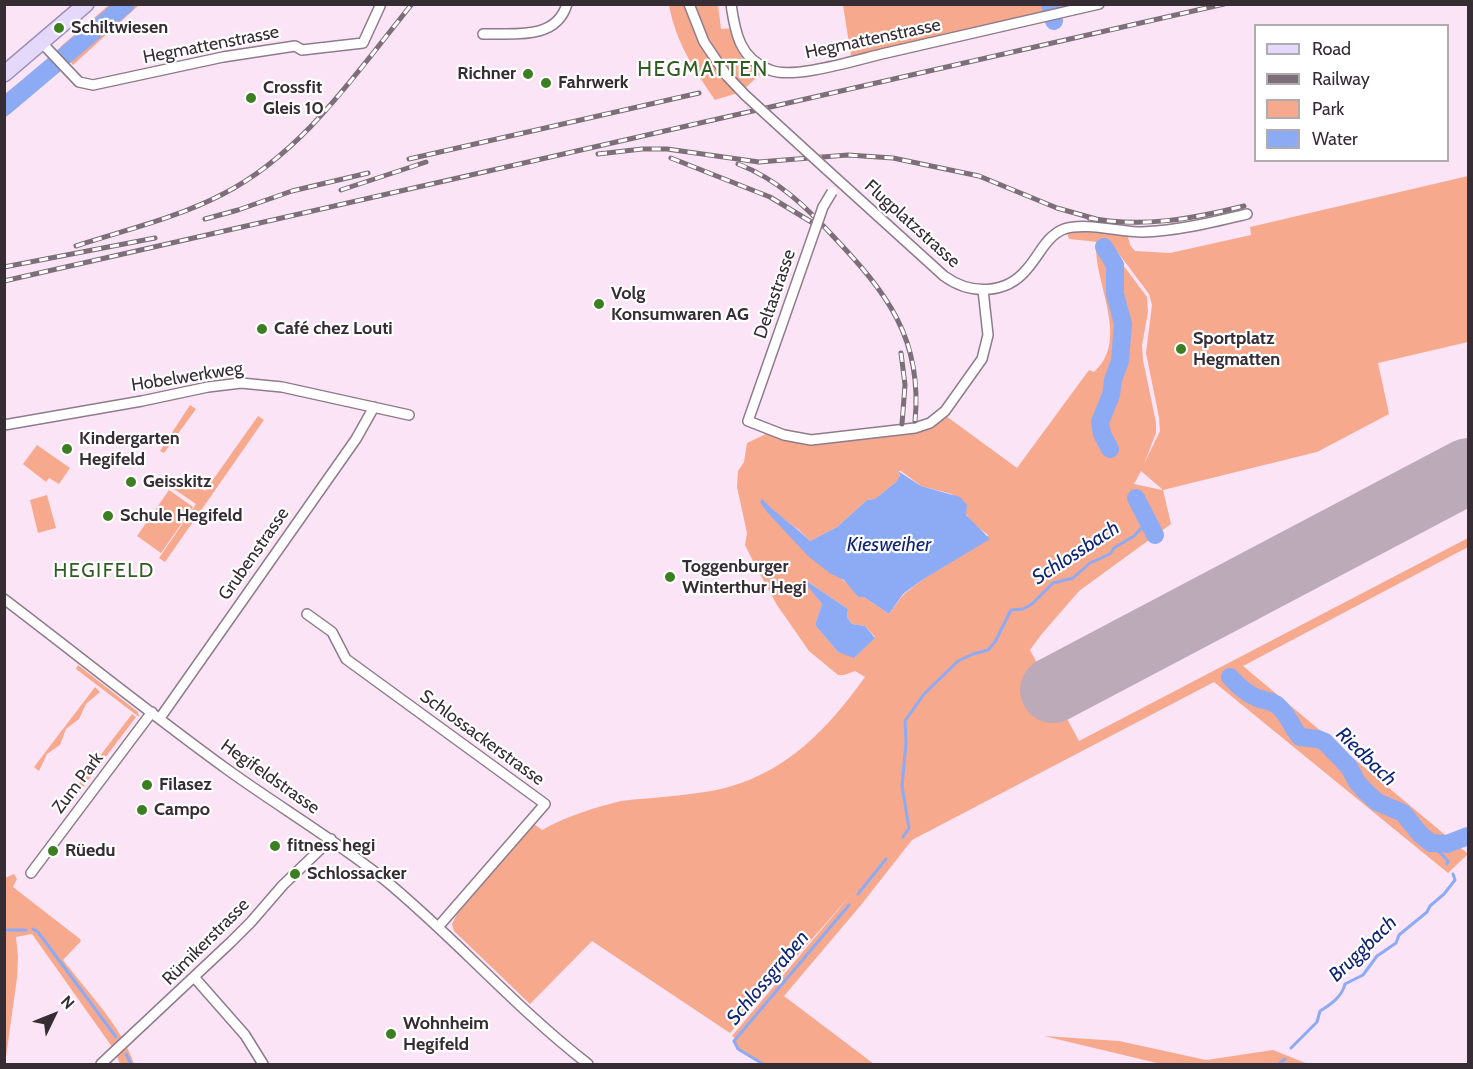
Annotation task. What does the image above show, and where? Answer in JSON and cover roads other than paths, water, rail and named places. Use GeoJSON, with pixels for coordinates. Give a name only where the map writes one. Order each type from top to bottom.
{"type":"FeatureCollection","features":[{"type":"Feature","properties":{"kind":"main road"},"geometry":{"type":"LineString","coordinates":[[4,74],[86,4]]}},
{"type":"Feature","properties":{"kind":"street"},"geometry":{"type":"LineString","coordinates":[[483,34],[547,29],[559,21],[567,4]]}},
{"type":"Feature","properties":{"kind":"street","name":"Flugplatzstrasse"},"geometry":{"type":"LineString","coordinates":[[688,4],[704,42],[727,75],[745,95],[944,276],[960,286],[983,290]]}},
{"type":"Feature","properties":{"kind":"street","name":"Hegmattenstrasse"},"geometry":{"type":"LineString","coordinates":[[731,4],[735,33],[746,54],[761,67],[785,73],[839,64],[1099,4]]}},
{"type":"Feature","properties":{"kind":"street","name":"Hegmattenstrasse"},"geometry":{"type":"LineString","coordinates":[[42,43],[79,82],[93,85],[263,50],[295,46],[302,50],[363,43],[380,6]]}},
{"type":"Feature","properties":{"kind":"street","name":"Deltastrasse"},"geometry":{"type":"LineString","coordinates":[[840,182],[823,207],[748,422],[784,435],[811,440],[907,430],[930,423],[945,411],[984,354],[988,335],[983,290]]}},
{"type":"Feature","properties":{"kind":"street"},"geometry":{"type":"LineString","coordinates":[[983,290],[1002,286],[1019,277],[1049,240],[1066,229],[1084,227],[1144,232],[1170,230],[1247,214]]}},
{"type":"Feature","properties":{"kind":"street","name":"Hobelwerkweg"},"geometry":{"type":"LineString","coordinates":[[4,425],[208,387],[241,383],[282,387],[409,415]]}},
{"type":"Feature","properties":{"kind":"street","name":"Grubenstrasse"},"geometry":{"type":"LineString","coordinates":[[156,715],[361,430],[374,407]]}},
{"type":"Feature","properties":{"kind":"street","name":"Hegifeldstrasse"},"geometry":{"type":"LineString","coordinates":[[4,599],[248,784],[331,839],[391,885],[544,1028],[588,1065]]}},
{"type":"Feature","properties":{"kind":"street","name":"Schlossackerstrasse"},"geometry":{"type":"LineString","coordinates":[[307,614],[332,632],[346,659],[545,804],[438,927]]}},
{"type":"Feature","properties":{"kind":"street","name":"Zum Park"},"geometry":{"type":"LineString","coordinates":[[31,873],[156,715]]}},
{"type":"Feature","properties":{"kind":"street","name":"Rümikerstrasse"},"geometry":{"type":"LineString","coordinates":[[101,1065],[112,1061],[251,922],[283,885],[331,839]]}},
{"type":"Feature","properties":{"kind":"street"},"geometry":{"type":"LineString","coordinates":[[194,977],[245,1035],[263,1065]]}},
{"type":"Feature","properties":{"kind":"water","name":"Kiesweiher"},"geometry":{"type":"Polygon","coordinates":[[[898,471],[921,486],[960,497],[967,505],[966,515],[990,539],[903,594],[889,614],[864,597],[858,597],[844,580],[831,574],[808,556],[760,502],[762,499],[810,541],[837,527],[867,500],[875,499],[896,482],[900,476],[898,471]]]}},
{"type":"Feature","properties":{"kind":"water"},"geometry":{"type":"Polygon","coordinates":[[[808,582],[848,609],[847,617],[852,624],[865,626],[875,638],[854,658],[838,652],[815,625],[822,604],[805,583],[808,582]]]}},
{"type":"Feature","properties":{"kind":"waterway","name":"Riedbach"},"geometry":{"type":"LineString","coordinates":[[4,107],[126,4]]}},
{"type":"Feature","properties":{"kind":"waterway","name":"Riedbach"},"geometry":{"type":"LineString","coordinates":[[1050,4],[1054,21]]}},
{"type":"Feature","properties":{"kind":"waterway","name":"Riedbach"},"geometry":{"type":"LineString","coordinates":[[1104,247],[1115,265],[1115,294],[1123,324],[1120,361],[1113,380],[1111,395],[1100,422],[1102,434],[1110,449]]}},
{"type":"Feature","properties":{"kind":"waterway","name":"Riedbach"},"geometry":{"type":"LineString","coordinates":[[1136,498],[1155,535]]}},
{"type":"Feature","properties":{"kind":"waterway","name":"Schlossbach"},"geometry":{"type":"LineString","coordinates":[[903,837],[909,828],[902,786],[906,743],[905,721],[924,694],[958,661],[988,650],[995,642],[1011,610],[1023,609],[1032,604],[1053,583],[1073,578],[1090,563],[1110,554],[1114,548],[1134,536],[1148,521]]}},
{"type":"Feature","properties":{"kind":"waterway","name":"Riedbach"},"geometry":{"type":"LineString","coordinates":[[1230,677],[1249,694],[1278,706],[1300,737],[1325,742],[1349,767],[1365,791],[1377,802],[1403,813],[1420,834],[1431,843],[1447,844],[1468,836]]}},
{"type":"Feature","properties":{"kind":"waterway","name":"Bruggbach"},"geometry":{"type":"LineString","coordinates":[[1431,843],[1448,861],[1447,864]]}},
{"type":"Feature","properties":{"kind":"waterway","name":"Schlossgraben"},"geometry":{"type":"LineString","coordinates":[[858,894],[886,859]]}},
{"type":"Feature","properties":{"kind":"waterway","name":"Bruggbach"},"geometry":{"type":"LineString","coordinates":[[1291,1048],[1317,1022],[1320,1011],[1338,997],[1345,984],[1363,975],[1377,956],[1396,943],[1399,935],[1427,912],[1430,906],[1444,894],[1455,880],[1453,874]]}},
{"type":"Feature","properties":{"kind":"waterway","name":"Schlossgraben"},"geometry":{"type":"LineString","coordinates":[[763,1064],[738,1049],[734,1041],[849,905]]}},
{"type":"Feature","properties":{"kind":"waterway"},"geometry":{"type":"LineString","coordinates":[[33,929],[38,932],[116,1037]]}},
{"type":"Feature","properties":{"kind":"waterway"},"geometry":{"type":"LineString","coordinates":[[4,930],[26,930]]}},
{"type":"Feature","properties":{"kind":"waterway"},"geometry":{"type":"LineString","coordinates":[[126,1054],[131,1064]]}},
{"type":"Feature","properties":{"kind":"waterway","name":"Bruggbach"},"geometry":{"type":"LineString","coordinates":[[1279,1064],[1285,1059]]}},
{"type":"Feature","properties":{"kind":"railway"},"geometry":{"type":"LineString","coordinates":[[76,246],[188,210],[223,194],[252,177],[279,156],[326,110],[412,4]]}},
{"type":"Feature","properties":{"kind":"railway"},"geometry":{"type":"LineString","coordinates":[[4,281],[1224,4]]}},
{"type":"Feature","properties":{"kind":"railway"},"geometry":{"type":"LineString","coordinates":[[409,159],[699,93]]}},
{"type":"Feature","properties":{"kind":"railway"},"geometry":{"type":"LineString","coordinates":[[598,154],[642,149],[667,149],[759,162],[848,155],[893,158],[979,176],[1057,208],[1096,219]]}},
{"type":"Feature","properties":{"kind":"railway"},"geometry":{"type":"LineString","coordinates":[[671,158],[770,197],[813,223]]}},
{"type":"Feature","properties":{"kind":"railway"},"geometry":{"type":"LineString","coordinates":[[341,190],[426,162]]}},
{"type":"Feature","properties":{"kind":"railway"},"geometry":{"type":"LineString","coordinates":[[738,164],[765,177],[800,203],[869,276],[884,297],[897,318],[913,365],[916,392],[915,421]]}},
{"type":"Feature","properties":{"kind":"railway"},"geometry":{"type":"LineString","coordinates":[[205,219],[292,191],[368,173]]}},
{"type":"Feature","properties":{"kind":"railway"},"geometry":{"type":"LineString","coordinates":[[1089,218],[1128,222],[1167,221],[1244,206]]}},
{"type":"Feature","properties":{"kind":"railway"},"geometry":{"type":"LineString","coordinates":[[4,267],[155,238]]}},
{"type":"Feature","properties":{"kind":"railway"},"geometry":{"type":"LineString","coordinates":[[901,353],[905,385],[902,424]]}},
{"type":"Feature","properties":{"kind":"place","name":"Schiltwiesen"},"geometry":{"type":"Point","coordinates":[59,28]}},
{"type":"Feature","properties":{"kind":"place","name":"Richner"},"geometry":{"type":"Point","coordinates":[528,74]}},
{"type":"Feature","properties":{"kind":"place","name":"Fahrwerk"},"geometry":{"type":"Point","coordinates":[546,83]}},
{"type":"Feature","properties":{"kind":"place","name":"Crossfit Gleis 10"},"geometry":{"type":"Point","coordinates":[251,98]}},
{"type":"Feature","properties":{"kind":"place","name":"Volg Konsumwaren AG"},"geometry":{"type":"Point","coordinates":[599,304]}},
{"type":"Feature","properties":{"kind":"place","name":"Café chez Louti"},"geometry":{"type":"Point","coordinates":[262,329]}},
{"type":"Feature","properties":{"kind":"place","name":"Sportplatz Hegmatten"},"geometry":{"type":"Point","coordinates":[1181,349]}},
{"type":"Feature","properties":{"kind":"place","name":"Kindergarten Hegifeld"},"geometry":{"type":"Point","coordinates":[67,449]}},
{"type":"Feature","properties":{"kind":"place","name":"Geisskitz"},"geometry":{"type":"Point","coordinates":[131,482]}},
{"type":"Feature","properties":{"kind":"place","name":"Schule Hegifeld"},"geometry":{"type":"Point","coordinates":[108,516]}},
{"type":"Feature","properties":{"kind":"place","name":"Toggenburger Winterthur Hegi"},"geometry":{"type":"Point","coordinates":[670,577]}},
{"type":"Feature","properties":{"kind":"place","name":"Filasez"},"geometry":{"type":"Point","coordinates":[147,785]}},
{"type":"Feature","properties":{"kind":"place","name":"Campo"},"geometry":{"type":"Point","coordinates":[142,810]}},
{"type":"Feature","properties":{"kind":"place","name":"fitness hegi"},"geometry":{"type":"Point","coordinates":[275,846]}},
{"type":"Feature","properties":{"kind":"place","name":"Rüedu"},"geometry":{"type":"Point","coordinates":[53,851]}},
{"type":"Feature","properties":{"kind":"place","name":"Schlossacker"},"geometry":{"type":"Point","coordinates":[295,874]}},
{"type":"Feature","properties":{"kind":"place","name":"Wohnheim Hegifeld"},"geometry":{"type":"Point","coordinates":[391,1034]}},
{"type":"Feature","properties":{"kind":"district","name":"HEGMATTEN"},"geometry":{"type":"Point","coordinates":[703,70]}},
{"type":"Feature","properties":{"kind":"district","name":"HEGIFELD"},"geometry":{"type":"Point","coordinates":[104,571]}}]}
